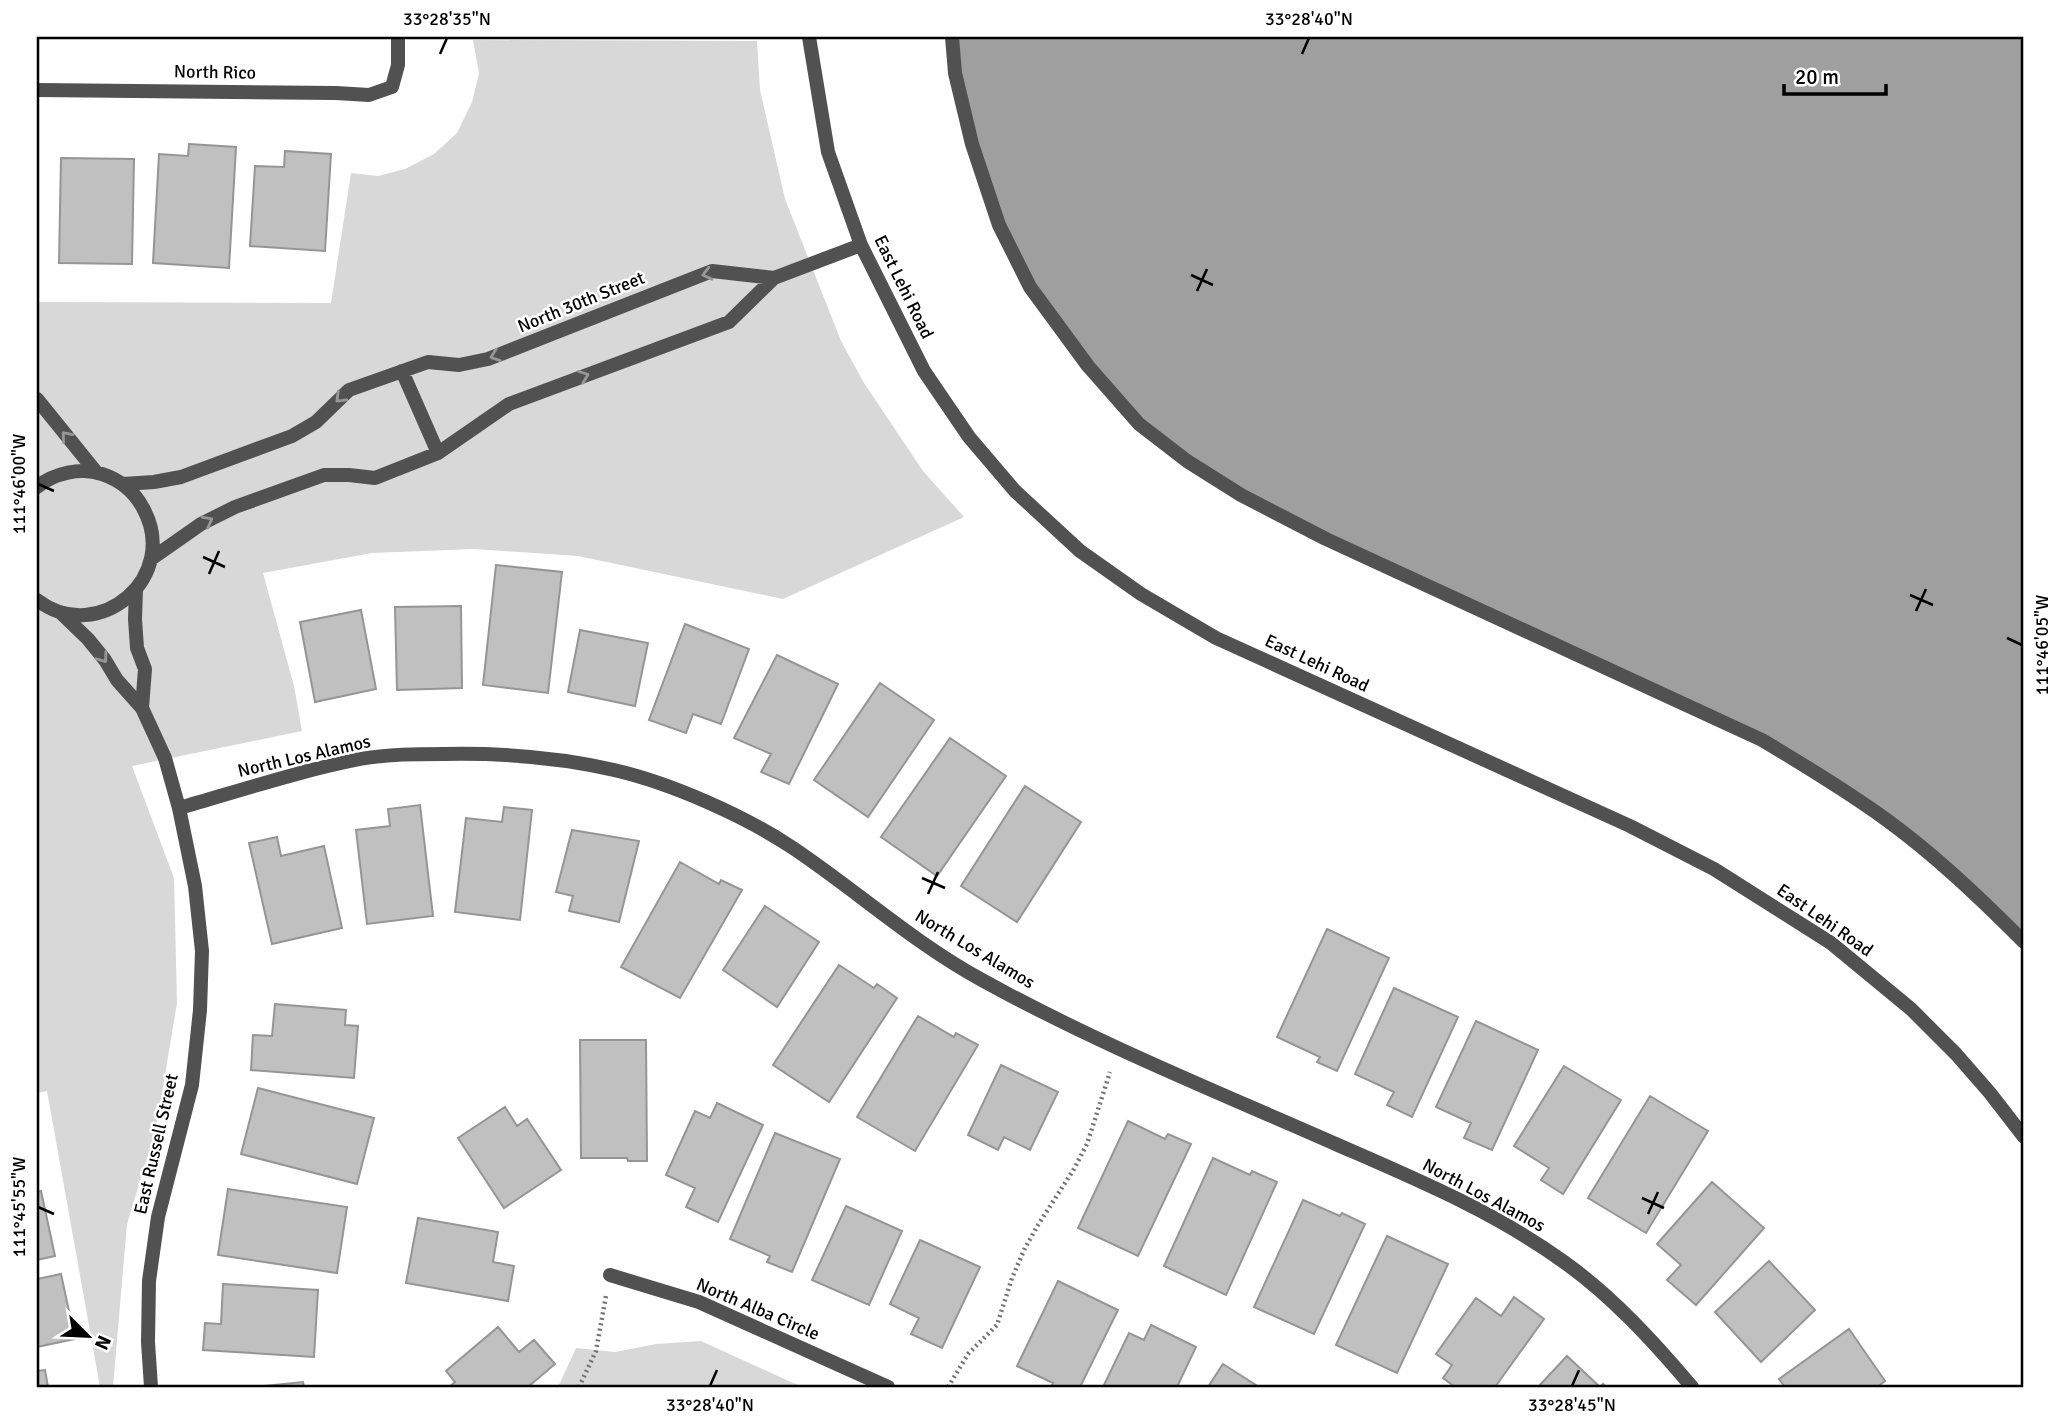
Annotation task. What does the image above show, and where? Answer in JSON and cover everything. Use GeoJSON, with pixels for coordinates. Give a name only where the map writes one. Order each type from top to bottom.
{"type":"FeatureCollection","features":[{"type":"Feature","properties":{"kind":"street","name":"North Rico"},"geometry":{"type":"LineString","coordinates":[[37,90],[369,95],[392,87],[398,65],[398,37]]}},
{"type":"Feature","properties":{"kind":"street","name":"East Lehi Road"},"geometry":{"type":"LineString","coordinates":[[809,37],[828,152],[861,245],[924,371],[969,437],[1015,491],[1080,551],[1141,594],[1216,638],[1630,826],[1714,869],[1831,943],[1911,1009],[1990,1093],[2024,1137]]}},
{"type":"Feature","properties":{"kind":"street"},"geometry":{"type":"LineString","coordinates":[[952,37],[955,73],[972,144],[999,225],[1030,288],[1088,366],[1139,424],[1187,461],[1241,495],[1326,539],[1668,695],[1774,747],[1830,780],[1886,820],[1951,872],[2024,942]]}},
{"type":"Feature","properties":{"kind":"street","name":"North 30th Street"},"geometry":{"type":"LineString","coordinates":[[151,559],[201,524],[235,508],[324,475],[375,478],[438,453],[509,404],[729,322],[775,278],[861,245]]}},
{"type":"Feature","properties":{"kind":"street","name":"North 30th Street"},"geometry":{"type":"LineString","coordinates":[[123,484],[181,477],[292,436],[316,422],[349,390],[428,362],[459,365],[488,359],[712,271],[775,278]]}},
{"type":"Feature","properties":{"kind":"street"},"geometry":{"type":"LineString","coordinates":[[402,371],[438,453]]}},
{"type":"Feature","properties":{"kind":"street"},"geometry":{"type":"LineString","coordinates":[[37,398],[96,472]]}},
{"type":"Feature","properties":{"kind":"street"},"geometry":{"type":"LineString","coordinates":[[37,487],[57,475],[77,471],[96,472],[110,477],[123,484],[138,499],[148,517],[153,538],[146,575],[121,603],[102,612],[81,615],[60,612],[37,600]]}},
{"type":"Feature","properties":{"kind":"street","name":"East Russell Street"},"geometry":{"type":"LineString","coordinates":[[136,589],[137,648],[145,669],[142,708]]}},
{"type":"Feature","properties":{"kind":"street","name":"East Russell Street"},"geometry":{"type":"LineString","coordinates":[[60,612],[88,639],[117,680],[142,708],[165,758],[179,808],[195,886],[202,951],[200,1010],[192,1085],[158,1217],[149,1281],[148,1342],[151,1387]]}},
{"type":"Feature","properties":{"kind":"street","name":"North Los Alamos"},"geometry":{"type":"LineString","coordinates":[[179,808],[364,758],[411,754],[495,753],[561,759],[619,771],[673,789],[729,812],[791,847],[930,949],[979,979],[1118,1048],[1449,1194],[1517,1230],[1567,1264],[1626,1315],[1692,1387]]}},
{"type":"Feature","properties":{"kind":"street","name":"North Alba Circle"},"geometry":{"type":"LineString","coordinates":[[610,1275],[699,1303],[888,1387]]}},
{"type":"Feature","properties":{"kind":"path"},"geometry":{"type":"LineString","coordinates":[[948,1387],[968,1354],[997,1325],[1025,1248],[1087,1144],[1118,1048]]}},
{"type":"Feature","properties":{"kind":"path"},"geometry":{"type":"LineString","coordinates":[[579,1387],[596,1351],[610,1275]]}},
{"type":"Feature","properties":{"kind":"shaded area"},"geometry":{"type":"Polygon","coordinates":[[[952,37],[2024,37],[2024,942],[1951,872],[1830,780],[1442,593],[1187,461],[1088,366],[999,225],[952,37]]]}},
{"type":"Feature","properties":{"kind":"shaded area"},"geometry":{"type":"Polygon","coordinates":[[[473,40],[757,41],[760,90],[785,199],[841,341],[864,383],[923,471],[964,517],[783,599],[578,556],[474,549],[372,553],[263,573],[294,686],[302,731],[132,766],[174,878],[177,1003],[156,1129],[127,1224],[113,1387],[100,1387],[47,1091],[37,1093],[37,302],[331,303],[351,173],[378,176],[405,169],[434,154],[457,133],[472,102],[479,73],[473,40]]]}},
{"type":"Feature","properties":{"kind":"shaded area"},"geometry":{"type":"Polygon","coordinates":[[[701,1341],[802,1387],[558,1387],[576,1348],[615,1352],[656,1344],[701,1341]]]}},
{"type":"Feature","properties":{"kind":"building"},"geometry":{"type":"Polygon","coordinates":[[[189,144],[236,147],[229,268],[153,263],[159,154],[188,156],[189,144]]]}},
{"type":"Feature","properties":{"kind":"building"},"geometry":{"type":"Polygon","coordinates":[[[285,151],[331,154],[325,251],[250,246],[255,166],[284,167],[285,151]]]}},
{"type":"Feature","properties":{"kind":"building"},"geometry":{"type":"Polygon","coordinates":[[[61,158],[134,159],[132,264],[59,263],[61,158]]]}},
{"type":"Feature","properties":{"kind":"building"},"geometry":{"type":"Polygon","coordinates":[[[496,565],[562,572],[548,693],[483,685],[496,565]]]}},
{"type":"Feature","properties":{"kind":"building"},"geometry":{"type":"Polygon","coordinates":[[[461,606],[462,688],[397,690],[395,607],[461,606]]]}},
{"type":"Feature","properties":{"kind":"building"},"geometry":{"type":"Polygon","coordinates":[[[361,610],[376,689],[315,702],[300,622],[361,610]]]}},
{"type":"Feature","properties":{"kind":"building"},"geometry":{"type":"Polygon","coordinates":[[[685,624],[749,649],[721,724],[693,714],[686,733],[649,720],[685,624]]]}},
{"type":"Feature","properties":{"kind":"building"},"geometry":{"type":"Polygon","coordinates":[[[580,630],[648,643],[635,706],[568,692],[580,630]]]}},
{"type":"Feature","properties":{"kind":"building"},"geometry":{"type":"Polygon","coordinates":[[[777,655],[838,684],[789,784],[761,772],[771,754],[734,738],[777,655]]]}},
{"type":"Feature","properties":{"kind":"building"},"geometry":{"type":"Polygon","coordinates":[[[880,683],[934,720],[868,817],[814,780],[880,683]]]}},
{"type":"Feature","properties":{"kind":"building"},"geometry":{"type":"Polygon","coordinates":[[[950,738],[1006,776],[937,876],[881,837],[950,738]]]}},
{"type":"Feature","properties":{"kind":"building"},"geometry":{"type":"Polygon","coordinates":[[[1025,786],[1081,822],[1017,922],[961,886],[1025,786]]]}},
{"type":"Feature","properties":{"kind":"building"},"geometry":{"type":"Polygon","coordinates":[[[420,805],[433,916],[367,924],[356,830],[390,826],[388,809],[420,805]]]}},
{"type":"Feature","properties":{"kind":"building"},"geometry":{"type":"Polygon","coordinates":[[[504,807],[532,810],[520,920],[455,912],[466,818],[502,822],[504,807]]]}},
{"type":"Feature","properties":{"kind":"building"},"geometry":{"type":"Polygon","coordinates":[[[572,830],[639,841],[619,922],[569,911],[573,896],[556,892],[572,830]]]}},
{"type":"Feature","properties":{"kind":"building"},"geometry":{"type":"Polygon","coordinates":[[[277,837],[281,856],[324,846],[342,928],[272,944],[249,843],[277,837]]]}},
{"type":"Feature","properties":{"kind":"building"},"geometry":{"type":"Polygon","coordinates":[[[680,862],[719,884],[721,880],[742,890],[680,998],[621,967],[680,862]]]}},
{"type":"Feature","properties":{"kind":"building"},"geometry":{"type":"Polygon","coordinates":[[[765,906],[819,942],[777,1007],[723,970],[765,906]]]}},
{"type":"Feature","properties":{"kind":"building"},"geometry":{"type":"Polygon","coordinates":[[[1327,929],[1389,958],[1337,1071],[1317,1062],[1320,1057],[1277,1037],[1327,929]]]}},
{"type":"Feature","properties":{"kind":"building"},"geometry":{"type":"Polygon","coordinates":[[[839,965],[874,988],[877,984],[897,998],[829,1102],[773,1065],[839,965]]]}},
{"type":"Feature","properties":{"kind":"building"},"geometry":{"type":"Polygon","coordinates":[[[1394,988],[1458,1017],[1412,1117],[1387,1105],[1394,1092],[1355,1074],[1394,988]]]}},
{"type":"Feature","properties":{"kind":"building"},"geometry":{"type":"Polygon","coordinates":[[[275,1004],[346,1010],[345,1025],[358,1026],[354,1078],[251,1070],[253,1035],[272,1036],[275,1004]]]}},
{"type":"Feature","properties":{"kind":"building"},"geometry":{"type":"Polygon","coordinates":[[[918,1016],[954,1037],[956,1033],[978,1045],[915,1151],[857,1117],[918,1016]]]}},
{"type":"Feature","properties":{"kind":"building"},"geometry":{"type":"Polygon","coordinates":[[[1476,1021],[1538,1050],[1492,1150],[1464,1138],[1471,1123],[1436,1107],[1476,1021]]]}},
{"type":"Feature","properties":{"kind":"building"},"geometry":{"type":"Polygon","coordinates":[[[580,1040],[646,1040],[647,1161],[581,1158],[580,1040]]]}},
{"type":"Feature","properties":{"kind":"building"},"geometry":{"type":"Polygon","coordinates":[[[1001,1065],[1058,1092],[1030,1150],[1004,1137],[998,1150],[968,1135],[1001,1065]]]}},
{"type":"Feature","properties":{"kind":"building"},"geometry":{"type":"Polygon","coordinates":[[[1564,1066],[1621,1100],[1563,1194],[1541,1180],[1549,1168],[1514,1146],[1564,1066]]]}},
{"type":"Feature","properties":{"kind":"building"},"geometry":{"type":"Polygon","coordinates":[[[258,1088],[374,1118],[357,1184],[241,1154],[258,1088]]]}},
{"type":"Feature","properties":{"kind":"building"},"geometry":{"type":"Polygon","coordinates":[[[1650,1096],[1708,1131],[1646,1233],[1588,1198],[1650,1096]]]}},
{"type":"Feature","properties":{"kind":"building"},"geometry":{"type":"Polygon","coordinates":[[[717,1103],[763,1125],[718,1222],[686,1207],[695,1188],[666,1175],[695,1111],[710,1118],[717,1103]]]}},
{"type":"Feature","properties":{"kind":"building"},"geometry":{"type":"Polygon","coordinates":[[[505,1107],[517,1126],[527,1119],[561,1170],[504,1208],[458,1138],[505,1107]]]}},
{"type":"Feature","properties":{"kind":"building"},"geometry":{"type":"Polygon","coordinates":[[[1128,1121],[1165,1139],[1168,1134],[1191,1144],[1138,1256],[1078,1228],[1128,1121]]]}},
{"type":"Feature","properties":{"kind":"building"},"geometry":{"type":"Polygon","coordinates":[[[775,1133],[840,1159],[792,1272],[767,1262],[770,1256],[730,1239],[775,1133]]]}},
{"type":"Feature","properties":{"kind":"building"},"geometry":{"type":"Polygon","coordinates":[[[1213,1158],[1250,1175],[1252,1171],[1277,1182],[1226,1295],[1164,1266],[1213,1158]]]}},
{"type":"Feature","properties":{"kind":"building"},"geometry":{"type":"Polygon","coordinates":[[[1712,1182],[1764,1228],[1696,1305],[1667,1280],[1681,1265],[1657,1244],[1712,1182]]]}},
{"type":"Feature","properties":{"kind":"building"},"geometry":{"type":"Polygon","coordinates":[[[228,1189],[347,1207],[337,1273],[218,1255],[228,1189]]]}},
{"type":"Feature","properties":{"kind":"building"},"geometry":{"type":"Polygon","coordinates":[[[41,1191],[55,1256],[37,1260],[37,1192],[41,1191]]]}},
{"type":"Feature","properties":{"kind":"building"},"geometry":{"type":"Polygon","coordinates":[[[1303,1200],[1365,1224],[1314,1334],[1254,1307],[1303,1200]]]}},
{"type":"Feature","properties":{"kind":"building"},"geometry":{"type":"Polygon","coordinates":[[[846,1206],[902,1231],[869,1305],[812,1280],[846,1206]]]}},
{"type":"Feature","properties":{"kind":"building"},"geometry":{"type":"Polygon","coordinates":[[[418,1218],[498,1232],[493,1262],[514,1266],[508,1301],[406,1283],[418,1218]]]}},
{"type":"Feature","properties":{"kind":"building"},"geometry":{"type":"Polygon","coordinates":[[[1387,1236],[1448,1264],[1397,1373],[1336,1345],[1387,1236]]]}},
{"type":"Feature","properties":{"kind":"building"},"geometry":{"type":"Polygon","coordinates":[[[920,1240],[980,1267],[942,1348],[911,1334],[919,1318],[890,1304],[920,1240]]]}},
{"type":"Feature","properties":{"kind":"building"},"geometry":{"type":"Polygon","coordinates":[[[1769,1261],[1815,1310],[1761,1362],[1715,1312],[1769,1261]]]}},
{"type":"Feature","properties":{"kind":"building"},"geometry":{"type":"Polygon","coordinates":[[[61,1274],[75,1339],[37,1347],[37,1279],[61,1274]]]}},
{"type":"Feature","properties":{"kind":"building"},"geometry":{"type":"Polygon","coordinates":[[[1058,1281],[1118,1310],[1080,1387],[1051,1387],[1053,1383],[1017,1366],[1058,1281]]]}},
{"type":"Feature","properties":{"kind":"building"},"geometry":{"type":"Polygon","coordinates":[[[223,1284],[318,1290],[314,1357],[203,1350],[205,1323],[221,1324],[223,1284]]]}},
{"type":"Feature","properties":{"kind":"building"},"geometry":{"type":"Polygon","coordinates":[[[1514,1297],[1544,1319],[1495,1387],[1455,1387],[1443,1378],[1452,1365],[1436,1354],[1476,1298],[1501,1316],[1514,1297]]]}},
{"type":"Feature","properties":{"kind":"building"},"geometry":{"type":"Polygon","coordinates":[[[1151,1325],[1196,1347],[1177,1387],[1103,1387],[1129,1333],[1144,1340],[1151,1325]]]}},
{"type":"Feature","properties":{"kind":"building"},"geometry":{"type":"Polygon","coordinates":[[[498,1327],[519,1352],[534,1340],[555,1364],[528,1387],[449,1387],[455,1382],[446,1371],[498,1327]]]}},
{"type":"Feature","properties":{"kind":"building"},"geometry":{"type":"Polygon","coordinates":[[[1849,1329],[1885,1381],[1877,1387],[1785,1387],[1779,1379],[1849,1329]]]}},
{"type":"Feature","properties":{"kind":"building"},"geometry":{"type":"Polygon","coordinates":[[[1567,1356],[1600,1387],[1538,1387],[1567,1356]]]}},
{"type":"Feature","properties":{"kind":"building"},"geometry":{"type":"Polygon","coordinates":[[[1223,1364],[1259,1387],[1208,1387],[1223,1364]]]}},
{"type":"Feature","properties":{"kind":"building"},"geometry":{"type":"Polygon","coordinates":[[[45,1370],[48,1387],[37,1387],[37,1371],[45,1370]]]}},
{"type":"Feature","properties":{"kind":"building"},"geometry":{"type":"Polygon","coordinates":[[[303,1382],[304,1387],[253,1387],[303,1382]]]}}]}
